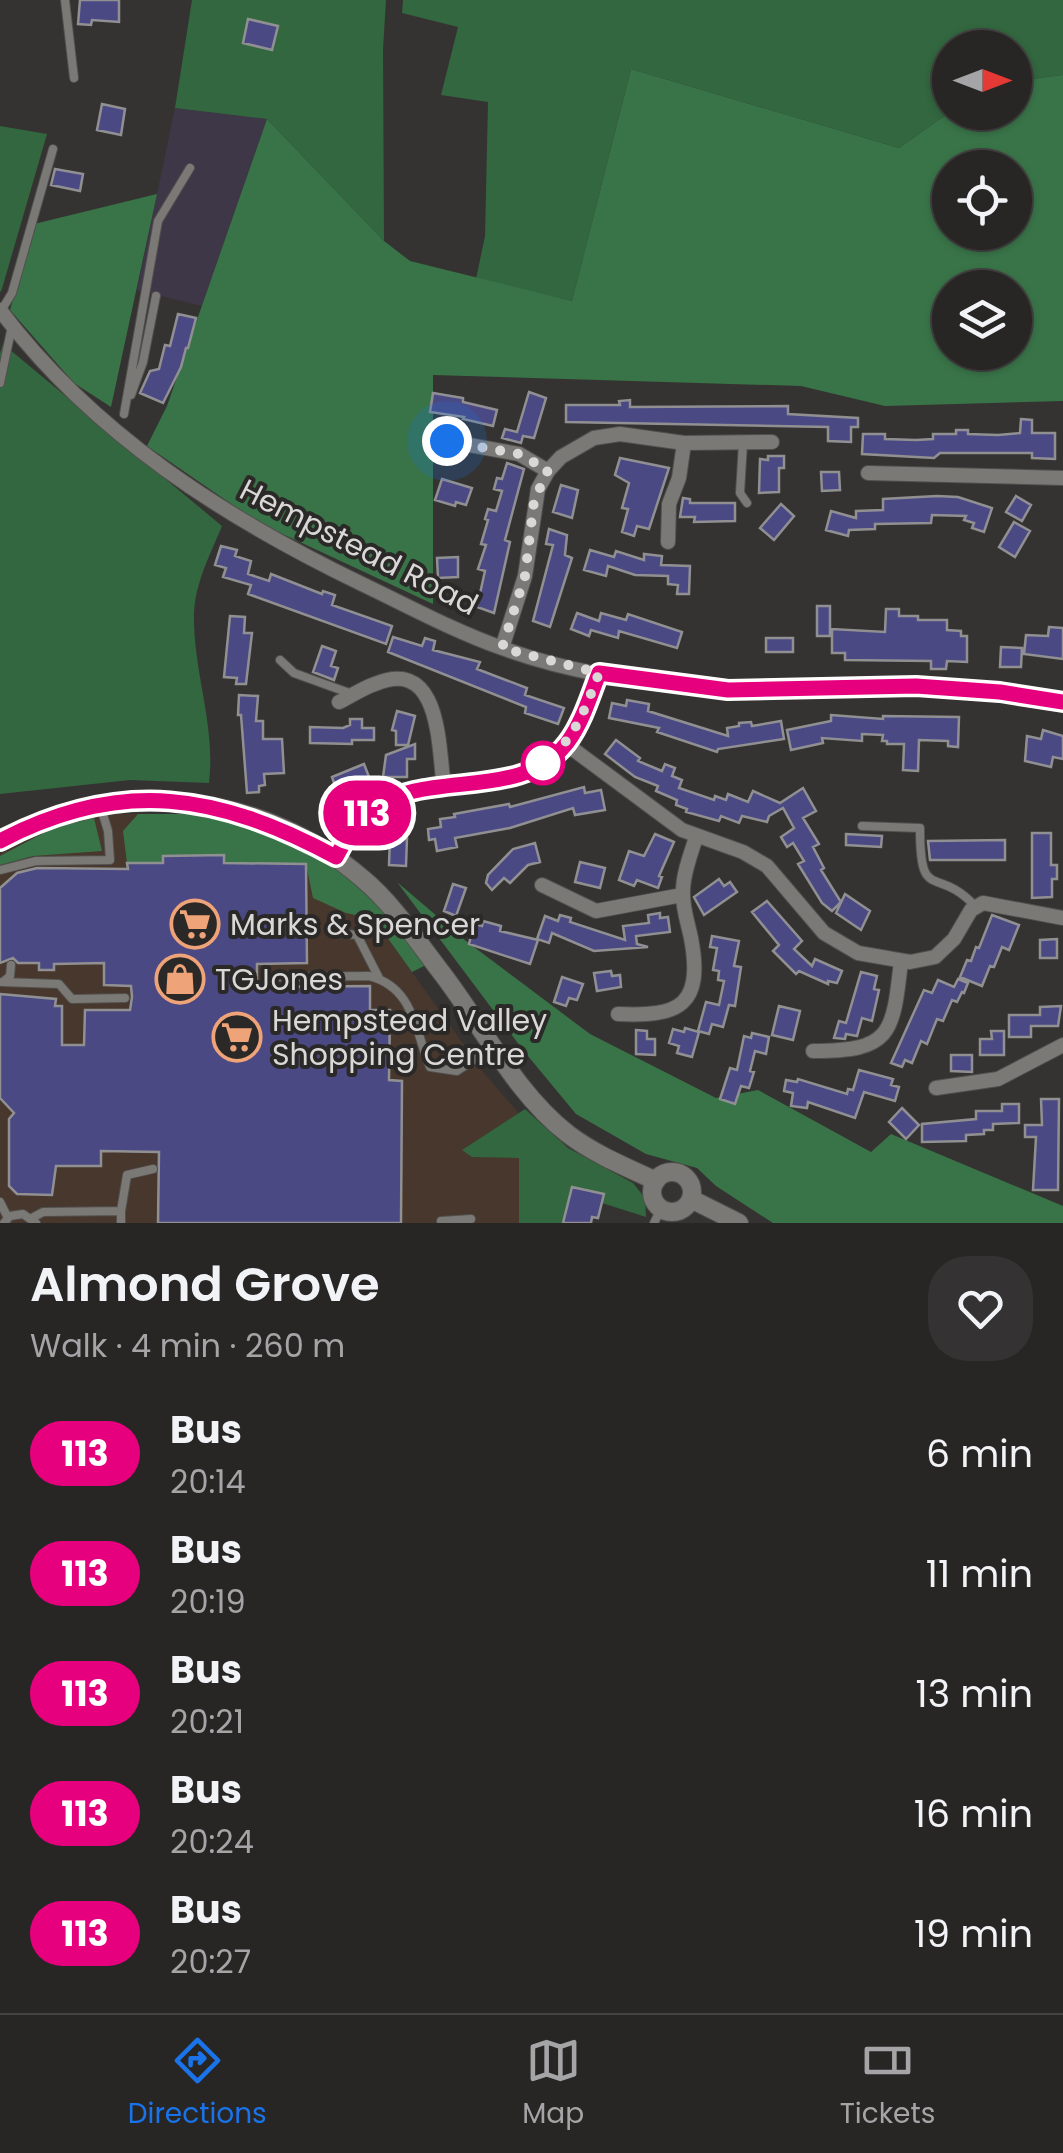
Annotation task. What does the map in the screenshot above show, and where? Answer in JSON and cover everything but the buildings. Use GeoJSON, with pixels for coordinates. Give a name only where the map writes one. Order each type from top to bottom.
{"type":"FeatureCollection","features":[{"type":"Feature","properties":{"kind":"street","name":"Hempstead Road"},"geometry":{"type":"LineString","coordinates":[[1,311],[84,404],[196,492],[258,531],[502,648],[599,673],[716,689],[916,686],[1000,692],[1063,702]]}},
{"type":"Feature","properties":{"kind":"street"},"geometry":{"type":"LineString","coordinates":[[502,648],[525,576],[534,501],[548,470],[561,457],[582,443],[606,435],[630,434],[684,443],[772,442]]}},
{"type":"Feature","properties":{"kind":"street"},"geometry":{"type":"LineString","coordinates":[[447,441],[519,454],[548,470]]}},
{"type":"Feature","properties":{"kind":"street"},"geometry":{"type":"LineString","coordinates":[[668,542],[669,504],[679,478],[684,443]]}},
{"type":"Feature","properties":{"kind":"street"},"geometry":{"type":"LineString","coordinates":[[868,473],[1063,478]]}},
{"type":"Feature","properties":{"kind":"street"},"geometry":{"type":"LineString","coordinates":[[336,857],[360,819],[374,807],[409,793],[530,770],[547,761],[566,744],[581,719],[599,673]]}},
{"type":"Feature","properties":{"kind":"street"},"geometry":{"type":"LineString","coordinates":[[339,702],[377,682],[411,683],[424,691],[435,714],[444,787]]}},
{"type":"Feature","properties":{"kind":"street"},"geometry":{"type":"LineString","coordinates":[[566,744],[669,821],[696,837],[744,852],[766,866],[787,886],[815,924],[834,941],[858,953],[901,961],[920,961],[940,954],[975,906],[989,902],[1063,918]]}},
{"type":"Feature","properties":{"kind":"street"},"geometry":{"type":"LineString","coordinates":[[0,841],[46,818],[99,804],[165,800],[223,808],[296,835],[336,857],[372,887],[442,973],[526,1090],[568,1134],[656,1180]]}},
{"type":"Feature","properties":{"kind":"street"},"geometry":{"type":"LineString","coordinates":[[618,1014],[663,1014],[679,1007],[688,995],[694,980],[693,952],[682,895],[696,837]]}},
{"type":"Feature","properties":{"kind":"street"},"geometry":{"type":"LineString","coordinates":[[542,885],[596,911],[682,895]]}},
{"type":"Feature","properties":{"kind":"street"},"geometry":{"type":"LineString","coordinates":[[814,1051],[857,1050],[879,1039],[893,1012],[901,961]]}},
{"type":"Feature","properties":{"kind":"street"},"geometry":{"type":"LineString","coordinates":[[936,1088],[998,1079],[1061,1051]]}},
{"type":"Feature","properties":{"kind":"street"},"geometry":{"type":"LineString","coordinates":[[666,1173],[680,1174],[690,1182],[692,1199],[680,1210],[658,1216],[652,1192],[656,1180],[666,1173]]}},
{"type":"Feature","properties":{"kind":"street"},"geometry":{"type":"LineString","coordinates":[[692,1199],[739,1223]]}},
{"type":"Feature","properties":{"kind":"lane"},"geometry":{"type":"LineString","coordinates":[[65,0],[74,78]]}},
{"type":"Feature","properties":{"kind":"lane"},"geometry":{"type":"LineString","coordinates":[[1,311],[12,292],[53,149]]}},
{"type":"Feature","properties":{"kind":"lane"},"geometry":{"type":"LineString","coordinates":[[124,414],[158,221],[190,168]]}},
{"type":"Feature","properties":{"kind":"lane"},"geometry":{"type":"LineString","coordinates":[[112,428],[124,414],[143,362],[156,296]]}},
{"type":"Feature","properties":{"kind":"lane"},"geometry":{"type":"LineString","coordinates":[[0,383],[12,326]]}},
{"type":"Feature","properties":{"kind":"lane"},"geometry":{"type":"LineString","coordinates":[[743,443],[740,492],[747,503]]}},
{"type":"Feature","properties":{"kind":"lane"},"geometry":{"type":"LineString","coordinates":[[280,660],[294,673],[354,695]]}},
{"type":"Feature","properties":{"kind":"lane"},"geometry":{"type":"LineString","coordinates":[[0,870],[36,861],[110,860],[108,831],[99,804]]}},
{"type":"Feature","properties":{"kind":"lane"},"geometry":{"type":"LineString","coordinates":[[862,826],[920,828],[920,862],[925,874],[932,881],[960,890],[975,906]]}},
{"type":"Feature","properties":{"kind":"lane"},"geometry":{"type":"LineString","coordinates":[[345,934],[357,936],[380,978],[403,996],[412,1010],[430,1067],[443,1072],[457,1070],[494,1046]]}},
{"type":"Feature","properties":{"kind":"lane"},"geometry":{"type":"LineString","coordinates":[[1,982],[10,976],[11,965]]}},
{"type":"Feature","properties":{"kind":"lane"},"geometry":{"type":"LineString","coordinates":[[268,977],[380,978]]}},
{"type":"Feature","properties":{"kind":"lane"},"geometry":{"type":"LineString","coordinates":[[1,982],[59,984],[72,999],[125,998]]}},
{"type":"Feature","properties":{"kind":"lane"},"geometry":{"type":"LineString","coordinates":[[122,1223],[127,1175],[153,1169]]}},
{"type":"Feature","properties":{"kind":"lane"},"geometry":{"type":"LineString","coordinates":[[0,1202],[6,1221],[23,1214],[34,1220],[43,1212],[121,1211]]}},
{"type":"Feature","properties":{"kind":"lane"},"geometry":{"type":"LineString","coordinates":[[441,1221],[471,1218]]}},
{"type":"Feature","properties":{"kind":"shaded area"},"geometry":{"type":"Polygon","coordinates":[[[175,108],[267,119],[202,306],[137,290],[175,108]]]}},
{"type":"Feature","properties":{"kind":"shaded area","name":"Hempstead Valley Shopping Centre"},"geometry":{"type":"Polygon","coordinates":[[[108,814],[189,814],[287,852],[338,882],[374,919],[484,1073],[528,1124],[528,1223],[0,1223],[0,854],[53,828],[108,814]]]}},
{"type":"Feature","properties":{"kind":"green space"},"geometry":{"type":"Polygon","coordinates":[[[192,0],[386,0],[384,241],[267,119],[175,108],[192,0]]]}},
{"type":"Feature","properties":{"kind":"green space"},"geometry":{"type":"Polygon","coordinates":[[[403,0],[1063,0],[1063,75],[1032,79],[1032,30],[932,30],[932,125],[899,148],[631,69],[572,301],[476,279],[485,236],[488,102],[441,95],[458,27],[402,13],[403,0]]]}},
{"type":"Feature","properties":{"kind":"green space"},"geometry":{"type":"Polygon","coordinates":[[[631,69],[899,148],[932,125],[932,130],[1032,130],[1032,79],[1063,75],[1063,401],[885,406],[801,386],[433,375],[433,604],[259,523],[147,446],[167,406],[267,119],[384,241],[410,261],[572,301],[631,69]]]}},
{"type":"Feature","properties":{"kind":"green space"},"geometry":{"type":"Polygon","coordinates":[[[0,126],[47,134],[1,292],[0,291],[0,126]]]}},
{"type":"Feature","properties":{"kind":"green space"},"geometry":{"type":"Polygon","coordinates":[[[157,194],[111,407],[74,383],[10,310],[34,224],[157,194]]]}},
{"type":"Feature","properties":{"kind":"green space"},"geometry":{"type":"Polygon","coordinates":[[[3,344],[222,526],[200,580],[194,614],[209,740],[209,783],[130,780],[0,794],[3,344]]]}},
{"type":"Feature","properties":{"kind":"green space"},"geometry":{"type":"Polygon","coordinates":[[[138,814],[189,814],[246,826],[298,848],[356,879],[426,965],[412,972],[374,919],[346,913],[313,898],[306,864],[224,863],[223,855],[164,856],[163,863],[127,863],[123,831],[138,814]]]}},
{"type":"Feature","properties":{"kind":"green space"},"geometry":{"type":"Polygon","coordinates":[[[94,818],[102,851],[33,856],[0,865],[0,856],[53,828],[94,818]]]}},
{"type":"Feature","properties":{"kind":"green space"},"geometry":{"type":"Polygon","coordinates":[[[397,882],[466,941],[590,1034],[716,1098],[758,1090],[871,1152],[891,1134],[1063,1206],[1063,1223],[773,1223],[716,1186],[697,1168],[646,1154],[576,1114],[397,882]]]}},
{"type":"Feature","properties":{"kind":"green space"},"geometry":{"type":"Polygon","coordinates":[[[525,1109],[568,1148],[633,1183],[645,1198],[646,1217],[602,1203],[603,1194],[572,1187],[563,1223],[519,1223],[519,1158],[472,1157],[462,1150],[525,1109]]]}},
{"type":"Feature","properties":{"kind":"bus line","name":"113"},"geometry":{"type":"LineString","coordinates":[[0,841],[46,818],[99,804],[165,800],[223,808],[252,817],[336,857],[360,819],[382,803],[409,793],[514,775],[547,761],[566,744],[581,719],[599,673],[728,690],[916,686],[1000,692],[1063,702]]}},
{"type":"Feature","properties":{"kind":"place","name":"Marks & Spencer"},"geometry":{"type":"Point","coordinates":[195,924]}},
{"type":"Feature","properties":{"kind":"place","name":"TGJones"},"geometry":{"type":"Point","coordinates":[180,979]}},
{"type":"Feature","properties":{"kind":"place","name":"Hempstead Valley Shopping Centre"},"geometry":{"type":"Point","coordinates":[237,1037]}},
{"type":"Feature","properties":{"kind":"route"},"geometry":{"type":"LineString","coordinates":[[447,441],[519,454],[548,470],[534,501],[525,576],[502,648],[599,673],[581,719],[566,744],[540,765],[543,763]]}}]}
